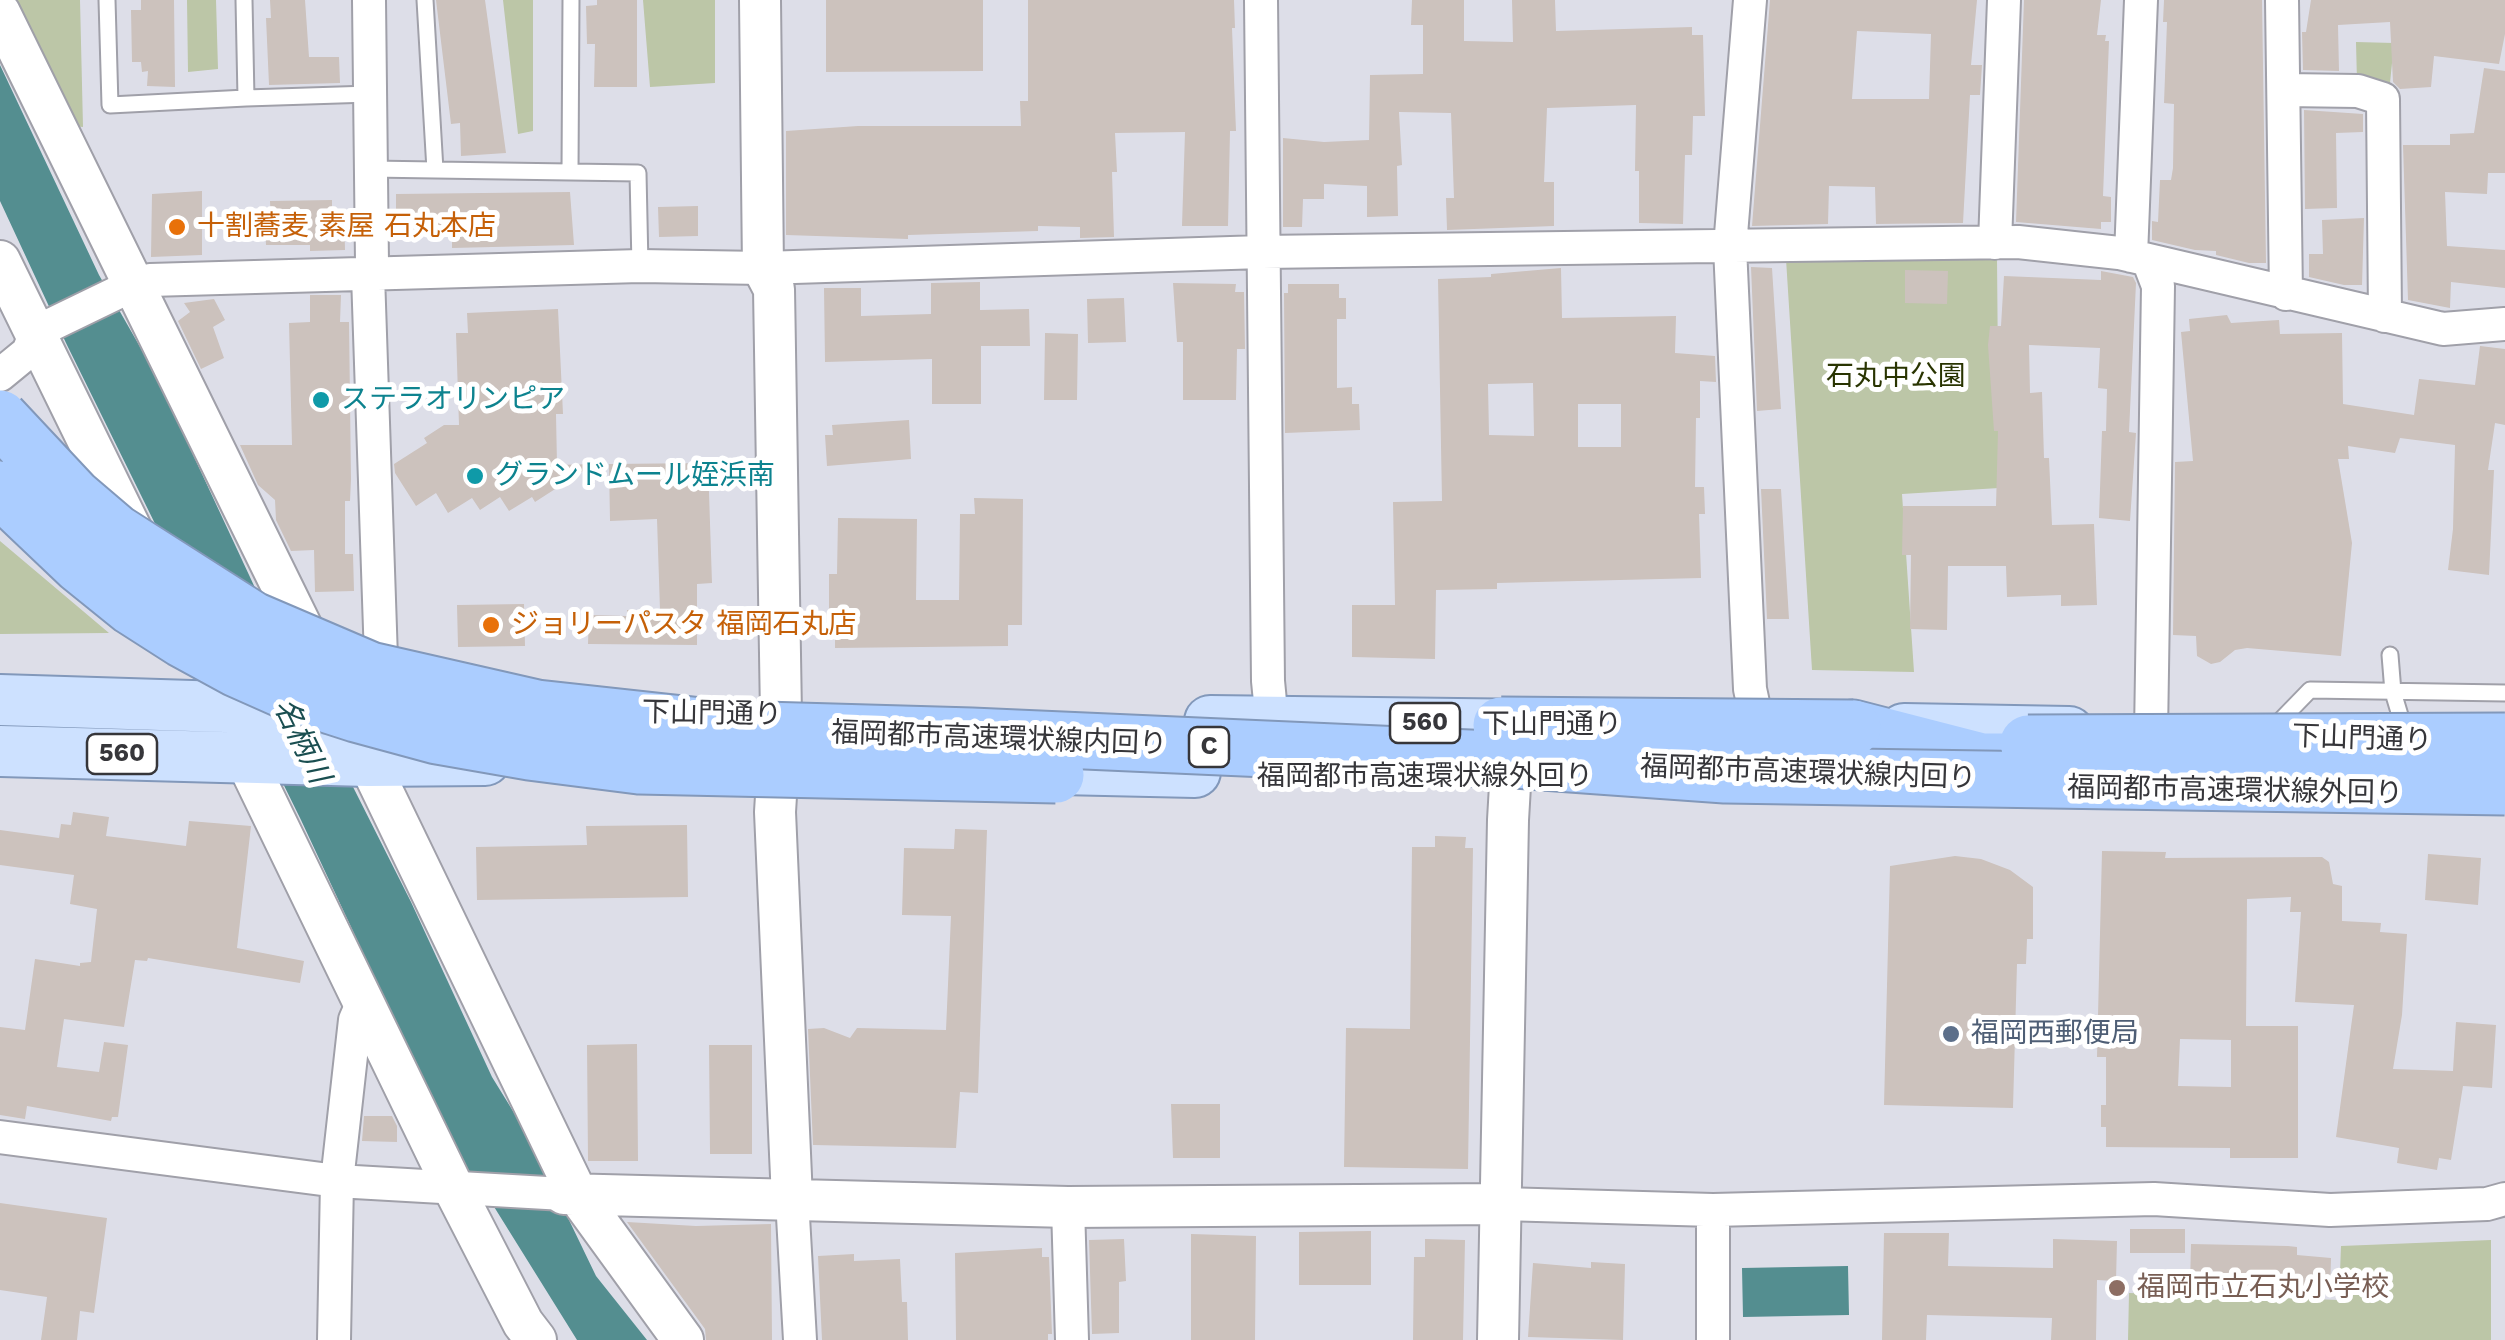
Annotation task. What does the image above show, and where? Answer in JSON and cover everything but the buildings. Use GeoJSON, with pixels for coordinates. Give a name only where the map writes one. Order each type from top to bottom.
{"type":"FeatureCollection","features":[{"type":"Feature","properties":{"kind":"highway","name":"福岡都市高速環状線内回り"},"geometry":{"type":"LineString","coordinates":[[0,418],[61,484],[115,532],[253,620],[370,670],[537,708],[729,729],[1513,754],[1936,743],[2502,772]]}},
{"type":"Feature","properties":{"kind":"highway","name":"福岡都市高速環状線外回り"},"geometry":{"type":"LineString","coordinates":[[0,490],[80,565],[132,606],[237,669],[291,692],[437,736],[639,766],[971,775],[1230,776],[1393,724],[1853,728],[1981,761],[2502,772]]}},
{"type":"Feature","properties":{"kind":"main road","name":"下山門通り"},"geometry":{"type":"LineString","coordinates":[[0,700],[1272,722],[1513,754]]}},
{"type":"Feature","properties":{"kind":"main road","name":"下山門通り"},"geometry":{"type":"LineString","coordinates":[[0,751],[368,761],[777,764],[1513,754],[1758,726],[2408,740],[2502,772]]}},
{"type":"Feature","properties":{"kind":"street"},"geometry":{"type":"LineString","coordinates":[[363,709],[368,275],[372,263],[368,0]]}},
{"type":"Feature","properties":{"kind":"street"},"geometry":{"type":"LineString","coordinates":[[760,0],[763,268],[774,289],[780,715],[775,812],[800,1340]]}},
{"type":"Feature","properties":{"kind":"street"},"geometry":{"type":"LineString","coordinates":[[1261,0],[1267,661],[1272,722]]}},
{"type":"Feature","properties":{"kind":"street"},"geometry":{"type":"LineString","coordinates":[[1750,0],[1730,246],[1750,689],[1758,726]]}},
{"type":"Feature","properties":{"kind":"street"},"geometry":{"type":"LineString","coordinates":[[1995,243],[2004,0]]}},
{"type":"Feature","properties":{"kind":"street"},"geometry":{"type":"LineString","coordinates":[[2141,0],[2139,258],[2158,286],[2151,734]]}},
{"type":"Feature","properties":{"kind":"street"},"geometry":{"type":"LineString","coordinates":[[2282,0],[2286,294]]}},
{"type":"Feature","properties":{"kind":"street"},"geometry":{"type":"LineString","coordinates":[[0,13],[133,285],[363,709]]}},
{"type":"Feature","properties":{"kind":"street"},"geometry":{"type":"LineString","coordinates":[[2285,90],[2358,91],[2383,99],[2385,316]]}},
{"type":"Feature","properties":{"kind":"street"},"geometry":{"type":"LineString","coordinates":[[0,375],[28,352],[36,332],[150,280],[640,266],[763,268],[1262,252],[2018,242],[2139,258],[2443,329],[2505,324]]}},
{"type":"Feature","properties":{"kind":"street"},"geometry":{"type":"LineString","coordinates":[[0,261],[216,704]]}},
{"type":"Feature","properties":{"kind":"street"},"geometry":{"type":"LineString","coordinates":[[1498,1340],[1513,754]]}},
{"type":"Feature","properties":{"kind":"street"},"geometry":{"type":"LineString","coordinates":[[244,758],[362,1004],[462,1187],[523,1322],[536,1340]]}},
{"type":"Feature","properties":{"kind":"street"},"geometry":{"type":"LineString","coordinates":[[368,761],[571,1194],[683,1340]]}},
{"type":"Feature","properties":{"kind":"street"},"geometry":{"type":"LineString","coordinates":[[334,1340],[337,1181],[355,1020],[362,1004]]}},
{"type":"Feature","properties":{"kind":"street"},"geometry":{"type":"LineString","coordinates":[[0,1137],[337,1181],[571,1194],[1068,1207],[1502,1204],[1713,1210],[2154,1200],[2330,1210],[2486,1204],[2505,1199]]}},
{"type":"Feature","properties":{"kind":"street"},"geometry":{"type":"LineString","coordinates":[[1068,1207],[1072,1340]]}},
{"type":"Feature","properties":{"kind":"street"},"geometry":{"type":"LineString","coordinates":[[1712,1340],[1713,1210]]}},
{"type":"Feature","properties":{"kind":"lane"},"geometry":{"type":"LineString","coordinates":[[107,0],[110,105],[370,94]]}},
{"type":"Feature","properties":{"kind":"lane"},"geometry":{"type":"LineString","coordinates":[[244,0],[246,98]]}},
{"type":"Feature","properties":{"kind":"lane"},"geometry":{"type":"LineString","coordinates":[[426,0],[435,170]]}},
{"type":"Feature","properties":{"kind":"lane"},"geometry":{"type":"LineString","coordinates":[[570,172],[571,0]]}},
{"type":"Feature","properties":{"kind":"lane"},"geometry":{"type":"LineString","coordinates":[[371,169],[638,173],[640,266]]}},
{"type":"Feature","properties":{"kind":"lane"},"geometry":{"type":"LineString","coordinates":[[2390,655],[2393,692],[2408,740]]}},
{"type":"Feature","properties":{"kind":"lane"},"geometry":{"type":"LineString","coordinates":[[2266,736],[2310,690],[2505,693]]}},
{"type":"Feature","properties":{"kind":"green space"},"geometry":{"type":"Polygon","coordinates":[[[8,0],[80,0],[83,127],[64,125],[8,0]]]}},
{"type":"Feature","properties":{"kind":"green space"},"geometry":{"type":"Polygon","coordinates":[[[187,0],[216,0],[218,69],[188,72],[187,0]]]}},
{"type":"Feature","properties":{"kind":"green space"},"geometry":{"type":"Polygon","coordinates":[[[503,0],[533,0],[533,131],[518,134],[503,0]]]}},
{"type":"Feature","properties":{"kind":"green space"},"geometry":{"type":"Polygon","coordinates":[[[643,0],[715,0],[715,83],[650,87],[643,0]]]}},
{"type":"Feature","properties":{"kind":"green space"},"geometry":{"type":"Polygon","coordinates":[[[2356,42],[2394,43],[2390,83],[2357,82],[2356,42]]]}},
{"type":"Feature","properties":{"kind":"green space","name":"石丸中公園"},"geometry":{"type":"Polygon","coordinates":[[[1997,257],[1999,488],[1902,494],[1914,672],[1812,670],[1786,259],[1997,257]]]}},
{"type":"Feature","properties":{"kind":"green space"},"geometry":{"type":"Polygon","coordinates":[[[0,541],[109,633],[0,634],[0,541]]]}},
{"type":"Feature","properties":{"kind":"green space"},"geometry":{"type":"Polygon","coordinates":[[[2491,1240],[2491,1340],[2128,1340],[2129,1293],[2339,1300],[2341,1246],[2491,1240]]]}},
{"type":"Feature","properties":{"kind":"water","name":"名柄川"},"geometry":{"type":"Polygon","coordinates":[[[0,65],[99,275],[155,373],[283,648],[411,902],[492,1077],[529,1137],[596,1276],[647,1340],[577,1340],[473,1173],[465,1171],[301,820],[0,201],[0,65]]]}},
{"type":"Feature","properties":{"kind":"water"},"geometry":{"type":"Polygon","coordinates":[[[1848,1266],[1849,1315],[1743,1317],[1742,1268],[1848,1266]]]}},
{"type":"Feature","properties":{"kind":"place","name":"十割蕎麦 素屋 石丸本店"},"geometry":{"type":"Point","coordinates":[177,227]}},
{"type":"Feature","properties":{"kind":"place","name":"ステラオリンピア"},"geometry":{"type":"Point","coordinates":[321,400]}},
{"type":"Feature","properties":{"kind":"place","name":"グランドムール姪浜南"},"geometry":{"type":"Point","coordinates":[475,476]}},
{"type":"Feature","properties":{"kind":"place","name":"ジョリーパスタ 福岡石丸店"},"geometry":{"type":"Point","coordinates":[491,625]}},
{"type":"Feature","properties":{"kind":"place","name":"福岡西郵便局"},"geometry":{"type":"Point","coordinates":[1951,1034]}},
{"type":"Feature","properties":{"kind":"place","name":"福岡市立石丸小学校"},"geometry":{"type":"Point","coordinates":[2117,1288]}}]}
